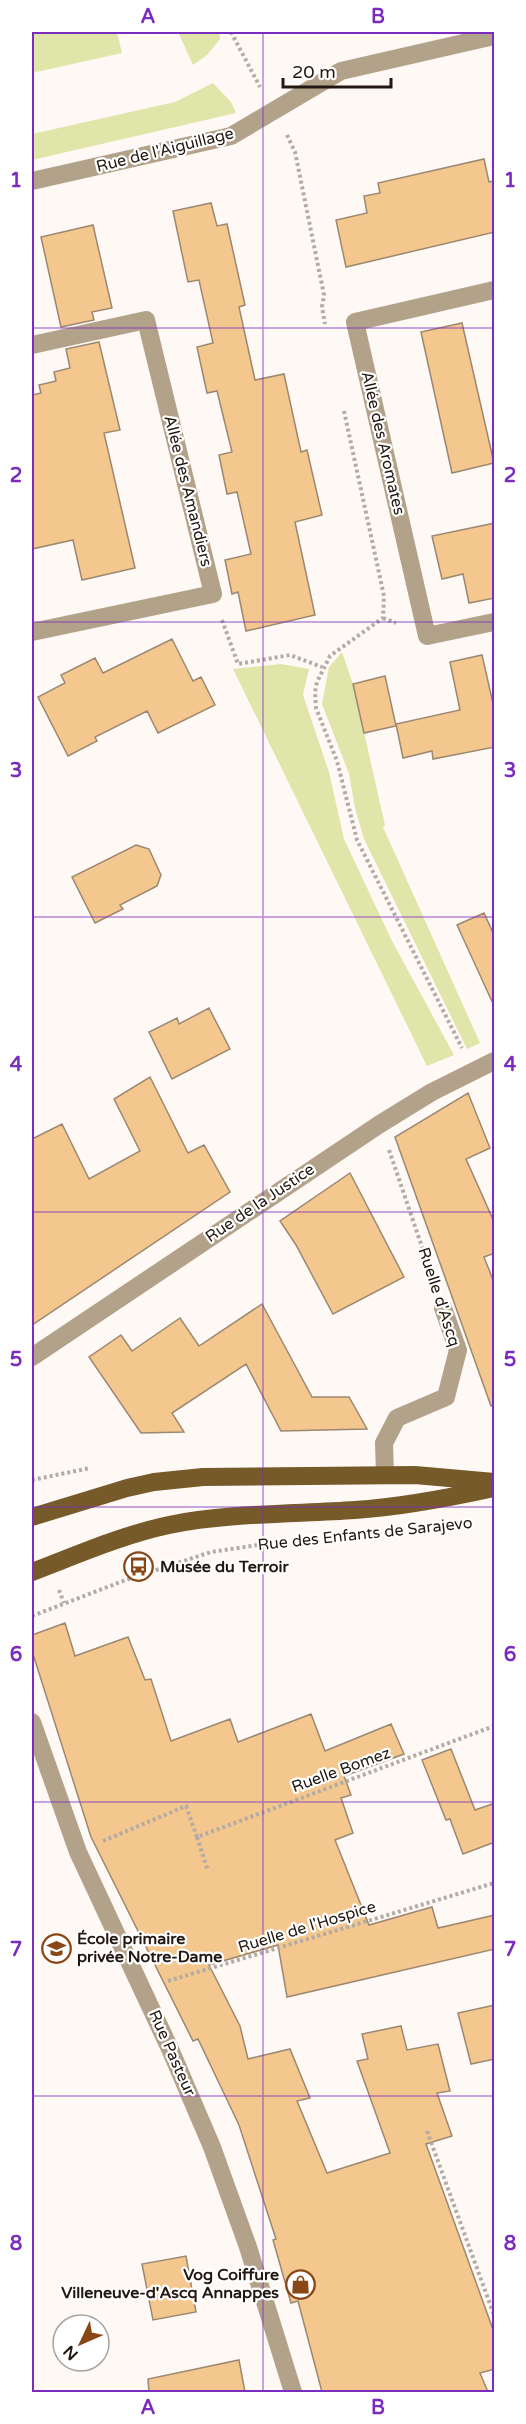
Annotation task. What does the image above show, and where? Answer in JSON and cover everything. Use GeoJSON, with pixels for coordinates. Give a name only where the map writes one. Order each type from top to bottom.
{"type":"FeatureCollection","features":[{"type":"Feature","properties":{"kind":"main road"},"geometry":{"type":"LineString","coordinates":[[32,1517],[104,1494],[177,1479],[231,1475],[385,1474],[439,1476],[495,1482]]}},
{"type":"Feature","properties":{"kind":"main road","name":"Rue des Enfants de Sarajevo"},"geometry":{"type":"LineString","coordinates":[[32,1572],[127,1537],[170,1525],[214,1519],[359,1510],[418,1503],[495,1488]]}},
{"type":"Feature","properties":{"kind":"street","name":"Rue de l'Aiguillage"},"geometry":{"type":"LineString","coordinates":[[32,181],[231,136],[341,71],[495,36]]}},
{"type":"Feature","properties":{"kind":"street","name":"Allée des Aromates"},"geometry":{"type":"LineString","coordinates":[[495,290],[355,322],[427,636],[495,622]]}},
{"type":"Feature","properties":{"kind":"street","name":"Allée des Amandiers"},"geometry":{"type":"LineString","coordinates":[[32,345],[146,320],[213,594]]}},
{"type":"Feature","properties":{"kind":"street"},"geometry":{"type":"LineString","coordinates":[[32,632],[213,594]]}},
{"type":"Feature","properties":{"kind":"street","name":"Rue de la Justice"},"geometry":{"type":"LineString","coordinates":[[32,1357],[380,1124],[473,1070],[494,1064]]}},
{"type":"Feature","properties":{"kind":"street","name":"Ruelle d'Ascq"},"geometry":{"type":"LineString","coordinates":[[385,1474],[384,1443],[397,1418],[446,1397],[458,1350],[443,1308]]}},
{"type":"Feature","properties":{"kind":"street","name":"Rue Pasteur"},"geometry":{"type":"LineString","coordinates":[[32,1722],[78,1852],[200,2115],[224,2179],[293,2392]]}},
{"type":"Feature","properties":{"kind":"path"},"geometry":{"type":"LineString","coordinates":[[231,32],[260,87]]}},
{"type":"Feature","properties":{"kind":"path"},"geometry":{"type":"LineString","coordinates":[[287,135],[296,152],[324,295],[322,307],[327,330]]}},
{"type":"Feature","properties":{"kind":"path"},"geometry":{"type":"LineString","coordinates":[[342,399],[384,596],[383,618],[330,656],[323,667],[315,692],[316,708],[337,760],[357,840],[473,1070]]}},
{"type":"Feature","properties":{"kind":"path"},"geometry":{"type":"LineString","coordinates":[[213,594],[238,664],[290,656],[323,667]]}},
{"type":"Feature","properties":{"kind":"path","name":"Ruelle d'Ascq"},"geometry":{"type":"LineString","coordinates":[[380,1124],[443,1308]]}},
{"type":"Feature","properties":{"kind":"path","name":"Rue des Enfants de Sarajevo"},"geometry":{"type":"LineString","coordinates":[[32,1616],[123,1581],[211,1552],[263,1544]]}},
{"type":"Feature","properties":{"kind":"path","name":"Ruelle Bomez"},"geometry":{"type":"LineString","coordinates":[[197,1837],[495,1726]]}},
{"type":"Feature","properties":{"kind":"path"},"geometry":{"type":"LineString","coordinates":[[78,1852],[186,1806],[208,1871]]}},
{"type":"Feature","properties":{"kind":"path","name":"Ruelle de l'Hospice"},"geometry":{"type":"LineString","coordinates":[[136,1974],[151,1966],[159,1983],[495,1883]]}},
{"type":"Feature","properties":{"kind":"path"},"geometry":{"type":"LineString","coordinates":[[427,2131],[495,2315]]}},
{"type":"Feature","properties":{"kind":"green space"},"geometry":{"type":"Polygon","coordinates":[[[117,32],[122,53],[32,73],[32,34],[117,32]]]}},
{"type":"Feature","properties":{"kind":"green space"},"geometry":{"type":"Polygon","coordinates":[[[178,32],[219,32],[220,39],[207,55],[193,65],[178,32]]]}},
{"type":"Feature","properties":{"kind":"green space"},"geometry":{"type":"Polygon","coordinates":[[[213,83],[231,102],[236,113],[32,160],[32,134],[175,102],[213,83]]]}},
{"type":"Feature","properties":{"kind":"green space"},"geometry":{"type":"Polygon","coordinates":[[[342,652],[353,684],[385,825],[383,827],[480,1043],[467,1049],[364,839],[349,774],[322,704],[329,667],[342,652]]]}},
{"type":"Feature","properties":{"kind":"green space"},"geometry":{"type":"Polygon","coordinates":[[[281,664],[309,669],[303,695],[329,772],[344,839],[392,941],[454,1055],[427,1066],[233,669],[281,664]]]}},
{"type":"Feature","properties":{"kind":"building"},"geometry":{"type":"Polygon","coordinates":[[[484,159],[489,182],[495,181],[495,232],[346,267],[336,220],[367,213],[364,196],[380,193],[378,183],[484,159]]]}},
{"type":"Feature","properties":{"kind":"building"},"geometry":{"type":"Polygon","coordinates":[[[211,203],[217,226],[227,224],[245,305],[239,307],[255,380],[284,374],[301,452],[307,450],[322,515],[295,522],[315,615],[246,631],[238,592],[232,594],[225,560],[251,554],[237,492],[227,494],[219,455],[232,452],[217,391],[207,393],[197,347],[213,343],[199,280],[188,282],[173,211],[211,203]]]}},
{"type":"Feature","properties":{"kind":"building"},"geometry":{"type":"Polygon","coordinates":[[[93,225],[112,308],[92,312],[94,320],[61,327],[41,237],[93,225]]]}},
{"type":"Feature","properties":{"kind":"building"},"geometry":{"type":"Polygon","coordinates":[[[462,323],[494,463],[452,473],[421,332],[462,323]]]}},
{"type":"Feature","properties":{"kind":"building"},"geometry":{"type":"Polygon","coordinates":[[[99,342],[120,430],[104,433],[135,568],[82,580],[73,540],[32,549],[32,395],[41,393],[39,385],[56,381],[54,372],[70,368],[66,349],[99,342]]]}},
{"type":"Feature","properties":{"kind":"building"},"geometry":{"type":"Polygon","coordinates":[[[495,523],[495,598],[469,603],[463,574],[442,579],[432,536],[495,523]]]}},
{"type":"Feature","properties":{"kind":"building"},"geometry":{"type":"Polygon","coordinates":[[[172,639],[193,681],[201,677],[215,705],[158,733],[147,711],[95,737],[97,741],[68,756],[38,697],[65,683],[61,675],[95,658],[103,673],[172,639]]]}},
{"type":"Feature","properties":{"kind":"building"},"geometry":{"type":"Polygon","coordinates":[[[482,655],[495,712],[495,747],[433,759],[432,751],[403,758],[396,724],[460,710],[450,662],[482,655]]]}},
{"type":"Feature","properties":{"kind":"building"},"geometry":{"type":"Polygon","coordinates":[[[385,676],[396,726],[364,733],[353,684],[385,676]]]}},
{"type":"Feature","properties":{"kind":"building"},"geometry":{"type":"Polygon","coordinates":[[[136,845],[149,849],[161,875],[157,886],[120,905],[123,909],[95,923],[72,877],[136,845]]]}},
{"type":"Feature","properties":{"kind":"building"},"geometry":{"type":"Polygon","coordinates":[[[484,913],[495,937],[495,1008],[457,925],[484,913]]]}},
{"type":"Feature","properties":{"kind":"building"},"geometry":{"type":"Polygon","coordinates":[[[209,1008],[230,1049],[172,1079],[149,1032],[177,1018],[179,1024],[209,1008]]]}},
{"type":"Feature","properties":{"kind":"building"},"geometry":{"type":"Polygon","coordinates":[[[150,1077],[188,1153],[204,1145],[230,1192],[32,1325],[32,1139],[62,1124],[89,1179],[140,1151],[114,1099],[150,1077]]]}},
{"type":"Feature","properties":{"kind":"building"},"geometry":{"type":"Polygon","coordinates":[[[468,1093],[490,1148],[466,1159],[495,1224],[495,1253],[484,1257],[495,1285],[495,1406],[491,1406],[395,1137],[468,1093]]]}},
{"type":"Feature","properties":{"kind":"building"},"geometry":{"type":"Polygon","coordinates":[[[350,1173],[404,1277],[333,1314],[296,1245],[280,1221],[350,1173]]]}},
{"type":"Feature","properties":{"kind":"building"},"geometry":{"type":"Polygon","coordinates":[[[262,1304],[312,1397],[349,1397],[367,1429],[281,1431],[246,1364],[172,1413],[184,1432],[141,1433],[89,1357],[121,1335],[132,1351],[180,1318],[199,1346],[262,1304]]]}},
{"type":"Feature","properties":{"kind":"building"},"geometry":{"type":"Polygon","coordinates":[[[65,1623],[75,1656],[128,1637],[145,1680],[151,1679],[171,1741],[230,1719],[238,1742],[311,1714],[325,1751],[391,1724],[404,1754],[344,1776],[351,1795],[341,1798],[353,1833],[335,1840],[369,1925],[432,1907],[438,1928],[495,1915],[495,1949],[287,1997],[278,1945],[209,1965],[240,2026],[248,2059],[290,2049],[310,2098],[297,2101],[327,2173],[390,2153],[357,2061],[368,2059],[362,2034],[401,2026],[407,2050],[438,2044],[450,2091],[437,2093],[452,2136],[426,2144],[495,2335],[495,2369],[480,2373],[488,2392],[322,2392],[298,2301],[291,2303],[273,2240],[276,2239],[239,2125],[198,2039],[193,2041],[91,1837],[32,1651],[32,1635],[65,1623]]]}},
{"type":"Feature","properties":{"kind":"building"},"geometry":{"type":"Polygon","coordinates":[[[451,1749],[475,1810],[495,1803],[495,1842],[463,1854],[450,1819],[446,1820],[422,1760],[451,1749]]]}},
{"type":"Feature","properties":{"kind":"building"},"geometry":{"type":"Polygon","coordinates":[[[495,2005],[495,2059],[471,2064],[458,2013],[495,2005]]]}},
{"type":"Feature","properties":{"kind":"building"},"geometry":{"type":"Polygon","coordinates":[[[186,2256],[196,2312],[153,2320],[142,2264],[186,2256]]]}},
{"type":"Feature","properties":{"kind":"building"},"geometry":{"type":"Polygon","coordinates":[[[239,2360],[245,2392],[149,2392],[148,2379],[239,2360]]]}},
{"type":"Feature","properties":{"kind":"place","name":"Musée du Terroir"},"geometry":{"type":"Point","coordinates":[139,1567]}},
{"type":"Feature","properties":{"kind":"place","name":"École primaire privée Notre-Dame"},"geometry":{"type":"Point","coordinates":[56,1948]}},
{"type":"Feature","properties":{"kind":"place","name":"Vog Coiffure Villeneuve-d'Ascq Annappes"},"geometry":{"type":"Point","coordinates":[300,2284]}}]}
